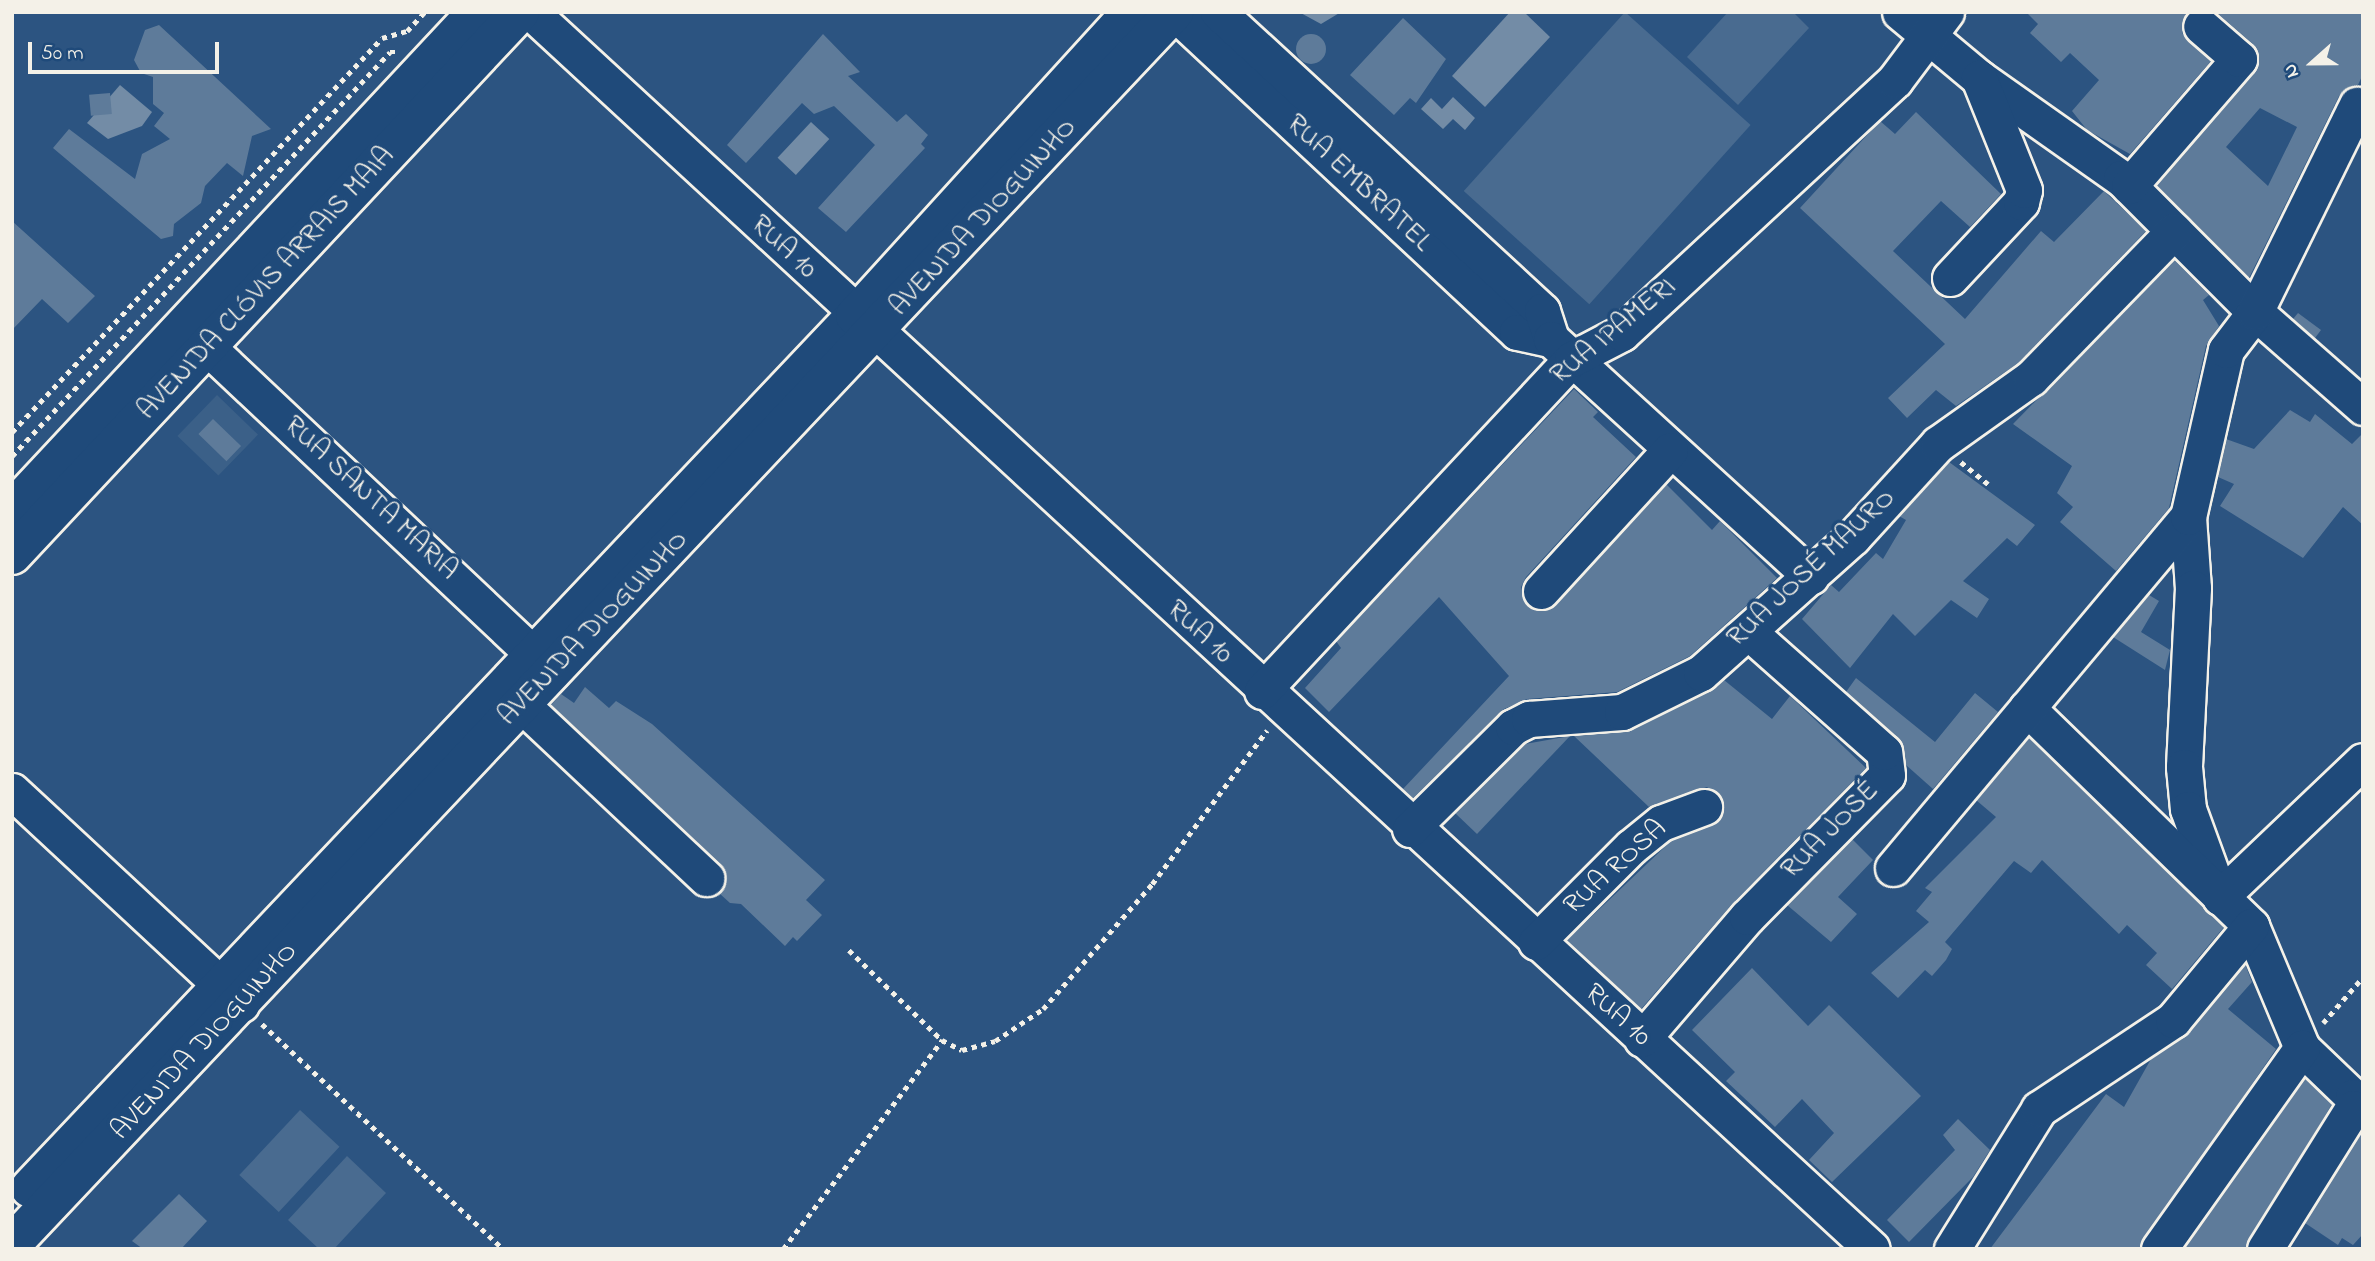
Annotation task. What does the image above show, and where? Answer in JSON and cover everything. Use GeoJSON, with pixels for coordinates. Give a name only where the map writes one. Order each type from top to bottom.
{"type":"FeatureCollection","features":[{"type":"Feature","properties":{"kind":"main road","name":"AVENIDA CLÓVIS ARRAIS MAIA"},"geometry":{"type":"LineString","coordinates":[[12,555],[477,12]]}},
{"type":"Feature","properties":{"kind":"main road","name":"AVENIDA CLÓVIS ARRAIS MAIA"},"geometry":{"type":"LineString","coordinates":[[12,510],[197,337],[520,12]]}},
{"type":"Feature","properties":{"kind":"main road","name":"AVENIDA DIOGUINHO"},"geometry":{"type":"LineString","coordinates":[[865,325],[1132,12]]}},
{"type":"Feature","properties":{"kind":"main road","name":"AVENIDA DIOGUINHO"},"geometry":{"type":"LineString","coordinates":[[12,1244],[230,994],[542,662],[865,325],[1174,12]]}},
{"type":"Feature","properties":{"kind":"main road","name":"AVENIDA DIOGUINHO"},"geometry":{"type":"LineString","coordinates":[[12,1206],[522,705],[542,662]]}},
{"type":"Feature","properties":{"kind":"street","name":"RUA 10"},"geometry":{"type":"LineString","coordinates":[[531,12],[1410,829],[1872,1249]]}},
{"type":"Feature","properties":{"kind":"street","name":"RUA EMBRATEL"},"geometry":{"type":"LineString","coordinates":[[1174,12],[1517,332],[1562,349]]}},
{"type":"Feature","properties":{"kind":"street","name":"RUA EMBRATEL"},"geometry":{"type":"LineString","coordinates":[[1218,12],[1542,311],[1562,349],[1811,576]]}},
{"type":"Feature","properties":{"kind":"street"},"geometry":{"type":"LineString","coordinates":[[1900,12],[1937,24],[1979,78],[2024,190],[2021,202],[1950,278]]}},
{"type":"Feature","properties":{"kind":"street","name":"RUA IPAMERI"},"geometry":{"type":"LineString","coordinates":[[1272,701],[1562,349],[1622,333],[1895,80],[1937,24]]}},
{"type":"Feature","properties":{"kind":"street"},"geometry":{"type":"LineString","coordinates":[[2130,187],[2239,59],[2201,26]]}},
{"type":"Feature","properties":{"kind":"street"},"geometry":{"type":"LineString","coordinates":[[1979,78],[2130,187],[2255,312],[2363,407]]}},
{"type":"Feature","properties":{"kind":"street"},"geometry":{"type":"LineString","coordinates":[[2220,897],[2188,809],[2184,766],[2193,588],[2188,517],[2217,376],[2232,338],[2255,312],[2357,105]]}},
{"type":"Feature","properties":{"kind":"street","name":"RUA JOSÉ MAURO"},"geometry":{"type":"LineString","coordinates":[[1410,829],[1513,727],[1529,719],[1604,715],[1647,702],[1701,673],[1811,576],[1938,444],[2031,378],[2174,231]]}},
{"type":"Feature","properties":{"kind":"street","name":"RUA SANTA MARIA"},"geometry":{"type":"LineString","coordinates":[[197,337],[542,662]]}},
{"type":"Feature","properties":{"kind":"street"},"geometry":{"type":"LineString","coordinates":[[1541,591],[1670,450]]}},
{"type":"Feature","properties":{"kind":"street"},"geometry":{"type":"LineString","coordinates":[[1893,867],[2188,517]]}},
{"type":"Feature","properties":{"kind":"street","name":"RUA JOSÉ"},"geometry":{"type":"LineString","coordinates":[[1642,1039],[1747,917],[1886,775],[1884,752],[1749,632]]}},
{"type":"Feature","properties":{"kind":"street"},"geometry":{"type":"LineString","coordinates":[[522,705],[706,878]]}},
{"type":"Feature","properties":{"kind":"street"},"geometry":{"type":"LineString","coordinates":[[2027,708],[2251,926],[2302,1048],[2355,1102],[2265,1249]]}},
{"type":"Feature","properties":{"kind":"street"},"geometry":{"type":"LineString","coordinates":[[2220,897],[2363,761]]}},
{"type":"Feature","properties":{"kind":"street"},"geometry":{"type":"LineString","coordinates":[[12,791],[230,994]]}},
{"type":"Feature","properties":{"kind":"street","name":"RUA ROSA"},"geometry":{"type":"LineString","coordinates":[[1536,942],[1631,847],[1661,823],[1704,807]]}},
{"type":"Feature","properties":{"kind":"street"},"geometry":{"type":"LineString","coordinates":[[1952,1249],[2039,1109],[2173,1020],[2251,926]]}},
{"type":"Feature","properties":{"kind":"street"},"geometry":{"type":"LineString","coordinates":[[2159,1249],[2302,1048]]}},
{"type":"Feature","properties":{"kind":"path"},"geometry":{"type":"LineString","coordinates":[[12,432],[382,38],[407,31],[425,12]]}},
{"type":"Feature","properties":{"kind":"path"},"geometry":{"type":"LineString","coordinates":[[849,950],[942,1040],[962,1050],[995,1041],[1043,1010],[1152,884],[1272,701]]}},
{"type":"Feature","properties":{"kind":"path"},"geometry":{"type":"LineString","coordinates":[[2302,1048],[2363,977]]}},
{"type":"Feature","properties":{"kind":"path"},"geometry":{"type":"LineString","coordinates":[[230,994],[503,1249]]}},
{"type":"Feature","properties":{"kind":"path"},"geometry":{"type":"LineString","coordinates":[[783,1249],[942,1040]]}},
{"type":"Feature","properties":{"kind":"shaded area"},"geometry":{"type":"Polygon","coordinates":[[[1299,12],[1341,12],[1321,24],[1299,12]]]}},
{"type":"Feature","properties":{"kind":"shaded area"},"geometry":{"type":"Polygon","coordinates":[[[1510,12],[1524,12],[1550,37],[1485,107],[1452,76],[1510,12]]]}},
{"type":"Feature","properties":{"kind":"shaded area"},"geometry":{"type":"Polygon","coordinates":[[[1625,12],[1751,125],[1589,304],[1464,191],[1625,12]]]}},
{"type":"Feature","properties":{"kind":"shaded area"},"geometry":{"type":"Polygon","coordinates":[[[1728,12],[1793,12],[1809,28],[1738,105],[1687,57],[1728,12]]]}},
{"type":"Feature","properties":{"kind":"shaded area"},"geometry":{"type":"Polygon","coordinates":[[[120,85],[152,112],[142,126],[108,139],[87,123],[120,85]]]}},
{"type":"Feature","properties":{"kind":"shaded area"},"geometry":{"type":"Polygon","coordinates":[[[1453,97],[1475,118],[1465,130],[1453,119],[1443,129],[1421,109],[1431,98],[1442,109],[1453,97]]]}},
{"type":"Feature","properties":{"kind":"shaded area"},"geometry":{"type":"Polygon","coordinates":[[[811,122],[829,139],[796,175],[778,158],[811,122]]]}},
{"type":"Feature","properties":{"kind":"shaded area"},"geometry":{"type":"Polygon","coordinates":[[[217,395],[258,435],[218,476],[177,436],[217,395]]]}},
{"type":"Feature","properties":{"kind":"shaded area"},"geometry":{"type":"Polygon","coordinates":[[[300,1110],[339,1147],[279,1212],[239,1175],[300,1110]]]}},
{"type":"Feature","properties":{"kind":"shaded area"},"geometry":{"type":"Polygon","coordinates":[[[347,1156],[386,1193],[334,1249],[319,1249],[288,1220],[347,1156]]]}},
{"type":"Feature","properties":{"kind":"building"},"geometry":{"type":"Polygon","coordinates":[[[2026,12],[2186,12],[2182,33],[2211,61],[2130,154],[2087,130],[2072,111],[2099,80],[2070,53],[2061,62],[2030,33],[2038,24],[2026,12]]]}},
{"type":"Feature","properties":{"kind":"building"},"geometry":{"type":"Polygon","coordinates":[[[2216,12],[2363,12],[2363,74],[2358,85],[2339,96],[2249,278],[2156,185],[2259,63],[2253,44],[2216,12]],[[2260,108],[2226,147],[2268,186],[2297,127],[2260,108]]]}},
{"type":"Feature","properties":{"kind":"building"},"geometry":{"type":"Polygon","coordinates":[[[1403,18],[1446,59],[1416,103],[1410,98],[1394,115],[1350,75],[1403,18]]]}},
{"type":"Feature","properties":{"kind":"building"},"geometry":{"type":"Polygon","coordinates":[[[159,25],[271,129],[252,136],[243,176],[227,163],[205,186],[201,203],[174,224],[173,236],[161,239],[53,148],[69,129],[135,179],[142,154],[170,139],[154,126],[164,113],[153,104],[153,77],[141,73],[134,60],[145,30],[159,25]]]}},
{"type":"Feature","properties":{"kind":"building"},"geometry":{"type":"Polygon","coordinates":[[[823,34],[860,72],[848,76],[897,122],[906,114],[928,135],[921,144],[925,148],[846,232],[818,208],[875,145],[834,106],[814,114],[802,103],[746,163],[727,145],[823,34]]]}},
{"type":"Feature","properties":{"kind":"building"},"geometry":{"type":"Polygon","coordinates":[[[1311,34],[1322,38],[1326,49],[1322,60],[1311,64],[1300,60],[1296,49],[1300,38],[1311,34]]]}},
{"type":"Feature","properties":{"kind":"building"},"geometry":{"type":"Polygon","coordinates":[[[110,93],[112,114],[91,116],[89,95],[110,93]]]}},
{"type":"Feature","properties":{"kind":"building"},"geometry":{"type":"Polygon","coordinates":[[[1916,112],[2001,194],[1970,227],[1941,201],[1893,251],[1965,319],[2041,231],[2054,242],[2104,191],[2146,231],[2018,363],[1956,406],[1936,390],[1907,418],[1888,398],[1945,344],[1800,208],[1880,121],[1895,134],[1916,112]]]}},
{"type":"Feature","properties":{"kind":"building"},"geometry":{"type":"Polygon","coordinates":[[[12,221],[95,296],[68,323],[42,299],[12,330],[12,221]]]}},
{"type":"Feature","properties":{"kind":"building"},"geometry":{"type":"Polygon","coordinates":[[[2174,260],[2209,295],[2203,300],[2219,326],[2206,346],[2169,508],[2116,571],[2060,522],[2073,507],[2057,493],[2072,466],[2013,424],[2174,260]]]}},
{"type":"Feature","properties":{"kind":"building"},"geometry":{"type":"Polygon","coordinates":[[[2298,313],[2321,330],[2315,338],[2293,319],[2298,313]]]}},
{"type":"Feature","properties":{"kind":"building"},"geometry":{"type":"Polygon","coordinates":[[[1574,389],[1598,412],[1593,417],[1636,457],[1526,577],[1521,587],[1527,605],[1537,611],[1556,605],[1666,484],[1712,530],[1720,521],[1777,578],[1690,656],[1617,692],[1527,699],[1504,709],[1413,798],[1403,789],[1509,676],[1439,597],[1329,712],[1305,688],[1341,648],[1336,641],[1574,389]]]}},
{"type":"Feature","properties":{"kind":"building"},"geometry":{"type":"Polygon","coordinates":[[[2290,410],[2310,422],[2315,414],[2352,444],[2363,433],[2363,525],[2343,507],[2303,558],[2220,506],[2234,484],[2218,477],[2226,439],[2254,449],[2290,410]]]}},
{"type":"Feature","properties":{"kind":"building"},"geometry":{"type":"Polygon","coordinates":[[[213,419],[241,446],[226,461],[198,434],[213,419]]]}},
{"type":"Feature","properties":{"kind":"building"},"geometry":{"type":"Polygon","coordinates":[[[1949,462],[2035,525],[2017,546],[2007,538],[1963,581],[1989,599],[1977,618],[1951,600],[1915,636],[1893,614],[1850,668],[1802,619],[1831,585],[1839,592],[1876,553],[1883,559],[1906,520],[1899,516],[1949,462]]]}},
{"type":"Feature","properties":{"kind":"building"},"geometry":{"type":"Polygon","coordinates":[[[2149,595],[2159,601],[2141,632],[2170,650],[2165,670],[2113,637],[2149,595]]]}},
{"type":"Feature","properties":{"kind":"building"},"geometry":{"type":"Polygon","coordinates":[[[1856,678],[1935,742],[1975,693],[1998,712],[1933,789],[1906,765],[1897,737],[1846,692],[1856,678]]]}},
{"type":"Feature","properties":{"kind":"building"},"geometry":{"type":"Polygon","coordinates":[[[1724,680],[1772,719],[1790,696],[1866,768],[1733,903],[1641,1009],[1567,940],[1671,841],[1719,820],[1723,801],[1707,787],[1649,807],[1574,736],[1631,730],[1724,680]]]}},
{"type":"Feature","properties":{"kind":"building"},"geometry":{"type":"Polygon","coordinates":[[[585,687],[609,708],[616,701],[652,724],[825,880],[806,900],[822,915],[797,941],[793,937],[785,946],[741,904],[730,903],[719,893],[726,882],[720,863],[551,705],[561,694],[574,703],[585,687]]]}},
{"type":"Feature","properties":{"kind":"building"},"geometry":{"type":"Polygon","coordinates":[[[1570,736],[1477,834],[1455,813],[1525,744],[1570,736]]]}},
{"type":"Feature","properties":{"kind":"building"},"geometry":{"type":"Polygon","coordinates":[[[2029,738],[2224,927],[2172,989],[2146,965],[2157,953],[2127,925],[2119,934],[2042,860],[2031,873],[2014,861],[1945,942],[1952,949],[1946,960],[1932,976],[1925,970],[1898,998],[1871,973],[1929,922],[1916,911],[1932,892],[1925,888],[1996,817],[1976,800],[2029,738]]]}},
{"type":"Feature","properties":{"kind":"building"},"geometry":{"type":"Polygon","coordinates":[[[1852,839],[1873,860],[1838,897],[1857,914],[1831,942],[1787,905],[1852,839]]]}},
{"type":"Feature","properties":{"kind":"building"},"geometry":{"type":"Polygon","coordinates":[[[2245,964],[2252,982],[2228,1009],[2276,1049],[2139,1249],[1990,1249],[2106,1094],[2124,1107],[2151,1059],[2188,1033],[2245,964]]]}},
{"type":"Feature","properties":{"kind":"building"},"geometry":{"type":"Polygon","coordinates":[[[1752,968],[1808,1026],[1829,1005],[1921,1096],[1832,1182],[1809,1160],[1834,1133],[1802,1099],[1775,1127],[1726,1081],[1735,1072],[1692,1030],[1752,968]]]}},
{"type":"Feature","properties":{"kind":"building"},"geometry":{"type":"Polygon","coordinates":[[[2305,1079],[2332,1104],[2245,1249],[2184,1249],[2305,1079]]]}},
{"type":"Feature","properties":{"kind":"building"},"geometry":{"type":"Polygon","coordinates":[[[1958,1119],[1990,1150],[1973,1177],[1909,1242],[1887,1220],[1955,1150],[1943,1135],[1958,1119]]]}},
{"type":"Feature","properties":{"kind":"building"},"geometry":{"type":"Polygon","coordinates":[[[2363,1130],[2363,1234],[2353,1245],[2342,1238],[2338,1245],[2305,1223],[2363,1130]]]}},
{"type":"Feature","properties":{"kind":"building"},"geometry":{"type":"Polygon","coordinates":[[[179,1194],[207,1221],[181,1249],[143,1249],[132,1241],[179,1194]]]}}]}
